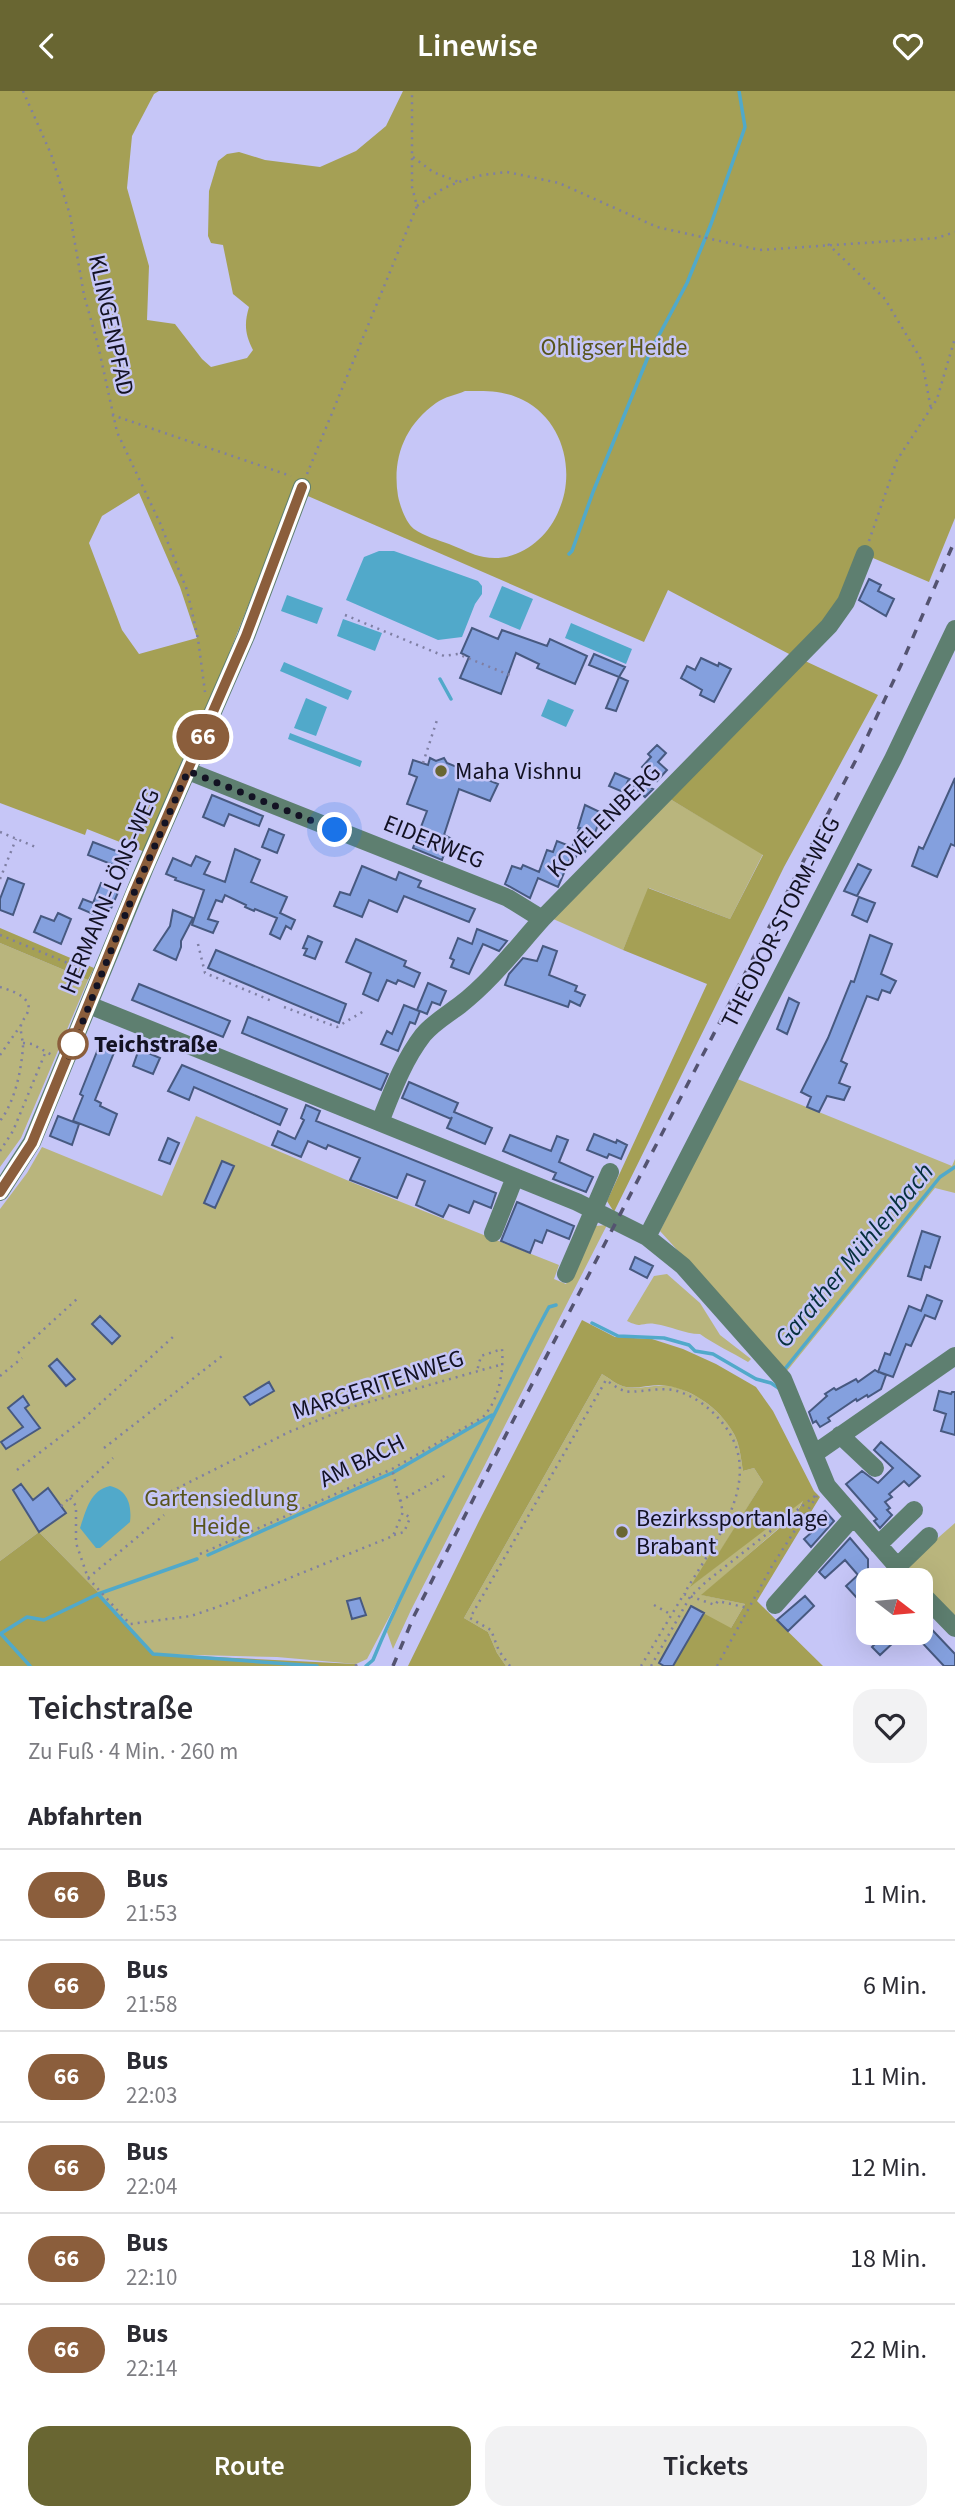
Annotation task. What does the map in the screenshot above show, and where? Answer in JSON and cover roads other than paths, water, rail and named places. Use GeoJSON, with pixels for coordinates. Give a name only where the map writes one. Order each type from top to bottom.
{"type":"FeatureCollection","features":[{"type":"Feature","properties":{"kind":"street","name":"HERMANN-LÖNS-WEG"},"geometry":{"type":"LineString","coordinates":[[0,1192],[32,1143],[100,976],[246,636],[300,481]]}},
{"type":"Feature","properties":{"kind":"street","name":"KOVELENBERG"},"geometry":{"type":"LineString","coordinates":[[380,1122],[406,1060],[423,1035],[437,1020],[461,1005],[499,967],[542,919],[830,626],[846,602],[865,554]]}},
{"type":"Feature","properties":{"kind":"street","name":"THEODOR-STORM-WEG"},"geometry":{"type":"LineString","coordinates":[[647,1237],[893,759],[955,629]]}},
{"type":"Feature","properties":{"kind":"street","name":"EIDERWEG"},"geometry":{"type":"LineString","coordinates":[[188,771],[508,898],[542,919]]}},
{"type":"Feature","properties":{"kind":"street"},"geometry":{"type":"LineString","coordinates":[[89,1005],[595,1210],[647,1237],[683,1266],[783,1379],[827,1486],[898,1568]]}},
{"type":"Feature","properties":{"kind":"street"},"geometry":{"type":"LineString","coordinates":[[566,1274],[610,1172]]}},
{"type":"Feature","properties":{"kind":"street"},"geometry":{"type":"LineString","coordinates":[[500,1229],[520,1179]]}},
{"type":"Feature","properties":{"kind":"street"},"geometry":{"type":"LineString","coordinates":[[814,1454],[955,1356]]}},
{"type":"Feature","properties":{"kind":"street"},"geometry":{"type":"LineString","coordinates":[[840,1435],[875,1468]]}},
{"type":"Feature","properties":{"kind":"street"},"geometry":{"type":"LineString","coordinates":[[878,1545],[914,1510]]}},
{"type":"Feature","properties":{"kind":"street"},"geometry":{"type":"LineString","coordinates":[[775,1605],[853,1517]]}},
{"type":"Feature","properties":{"kind":"street"},"geometry":{"type":"LineString","coordinates":[[907,1568],[929,1536]]}},
{"type":"Feature","properties":{"kind":"street"},"geometry":{"type":"LineString","coordinates":[[933,1605],[955,1628]]}},
{"type":"Feature","properties":{"kind":"water"},"geometry":{"type":"Polygon","coordinates":[[[379,551],[394,551],[478,581],[482,586],[482,594],[475,604],[462,637],[438,640],[346,600],[364,557],[379,551]]]}},
{"type":"Feature","properties":{"kind":"water"},"geometry":{"type":"Polygon","coordinates":[[[502,586],[533,599],[520,630],[489,617],[502,586]]]}},
{"type":"Feature","properties":{"kind":"water"},"geometry":{"type":"Polygon","coordinates":[[[287,595],[323,608],[317,624],[281,611],[287,595]]]}},
{"type":"Feature","properties":{"kind":"water"},"geometry":{"type":"Polygon","coordinates":[[[343,619],[382,633],[375,651],[337,636],[343,619]]]}},
{"type":"Feature","properties":{"kind":"water"},"geometry":{"type":"Polygon","coordinates":[[[571,623],[632,649],[626,664],[565,638],[571,623]]]}},
{"type":"Feature","properties":{"kind":"water"},"geometry":{"type":"Polygon","coordinates":[[[284,662],[352,691],[348,700],[280,671],[284,662]]]}},
{"type":"Feature","properties":{"kind":"water"},"geometry":{"type":"Polygon","coordinates":[[[306,698],[327,707],[316,736],[294,728],[306,698]]]}},
{"type":"Feature","properties":{"kind":"water"},"geometry":{"type":"Polygon","coordinates":[[[548,699],[574,710],[566,727],[541,716],[548,699]]]}},
{"type":"Feature","properties":{"kind":"water"},"geometry":{"type":"Polygon","coordinates":[[[290,733],[362,761],[360,767],[288,739],[290,733]]]}},
{"type":"Feature","properties":{"kind":"water"},"geometry":{"type":"Polygon","coordinates":[[[110,1486],[121,1491],[128,1499],[130,1522],[100,1548],[96,1548],[80,1528],[93,1497],[103,1488],[110,1486]]]}},
{"type":"Feature","properties":{"kind":"waterway"},"geometry":{"type":"LineString","coordinates":[[569,554],[650,352],[687,283],[711,224],[745,127],[739,91]]}},
{"type":"Feature","properties":{"kind":"waterway"},"geometry":{"type":"LineString","coordinates":[[440,679],[451,699]]}},
{"type":"Feature","properties":{"kind":"waterway","name":"Garather Mühlenbach"},"geometry":{"type":"LineString","coordinates":[[784,1370],[940,1177],[955,1167]]}},
{"type":"Feature","properties":{"kind":"waterway"},"geometry":{"type":"LineString","coordinates":[[366,1666],[373,1660],[408,1582],[539,1325],[549,1307],[556,1305]]}},
{"type":"Feature","properties":{"kind":"waterway"},"geometry":{"type":"LineString","coordinates":[[592,1323],[618,1336],[664,1338],[689,1345],[695,1351],[713,1354],[756,1379],[780,1389]]}},
{"type":"Feature","properties":{"kind":"waterway"},"geometry":{"type":"LineString","coordinates":[[208,1555],[394,1472],[492,1415]]}},
{"type":"Feature","properties":{"kind":"waterway"},"geometry":{"type":"LineString","coordinates":[[0,1634],[27,1617],[44,1620],[98,1594],[197,1559]]}},
{"type":"Feature","properties":{"kind":"waterway"},"geometry":{"type":"LineString","coordinates":[[98,1594],[153,1654],[317,1666]]}},
{"type":"Feature","properties":{"kind":"waterway"},"geometry":{"type":"LineString","coordinates":[[1,1634],[30,1666]]}},
{"type":"Feature","properties":{"kind":"railway"},"geometry":{"type":"LineString","coordinates":[[393,1666],[414,1616],[517,1413],[860,752],[955,540]]}},
{"type":"Feature","properties":{"kind":"place","name":"Maha Vishnu"},"geometry":{"type":"Point","coordinates":[441,771]}},
{"type":"Feature","properties":{"kind":"place","name":"Teichstraße"},"geometry":{"type":"Point","coordinates":[73,1044]}},
{"type":"Feature","properties":{"kind":"place","name":"Bezirkssportanlage Brabant"},"geometry":{"type":"Point","coordinates":[622,1532]}},
{"type":"Feature","properties":{"kind":"park label","name":"Ohligser Heide"},"geometry":{"type":"Point","coordinates":[614,347]}},
{"type":"Feature","properties":{"kind":"park label","name":"Gartensiedlung Heide"},"geometry":{"type":"Point","coordinates":[221,1512]}}]}
